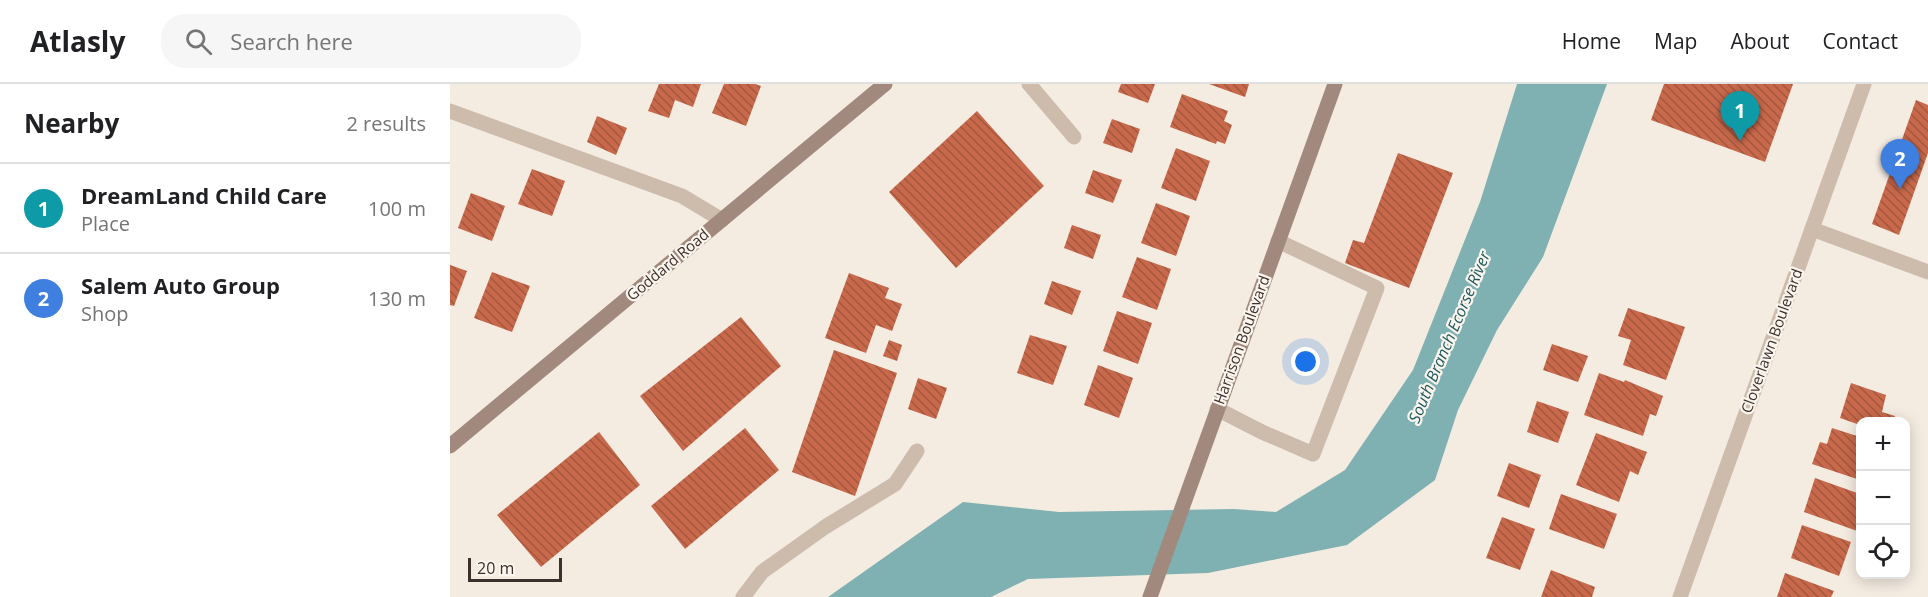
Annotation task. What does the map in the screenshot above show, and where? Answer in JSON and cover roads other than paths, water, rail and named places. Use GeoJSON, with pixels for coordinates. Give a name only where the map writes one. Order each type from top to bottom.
{"type":"FeatureCollection","features":[{"type":"Feature","properties":{"kind":"street"},"geometry":{"type":"LineString","coordinates":[[1029,84],[1074,137]]}},
{"type":"Feature","properties":{"kind":"street","name":"Harrison Boulevard"},"geometry":{"type":"LineString","coordinates":[[1150,597],[1182,502],[1335,84]]}},
{"type":"Feature","properties":{"kind":"street","name":"Cloverlawn Boulevard"},"geometry":{"type":"LineString","coordinates":[[1680,597],[1864,84]]}},
{"type":"Feature","properties":{"kind":"street","name":"Goddard Road"},"geometry":{"type":"LineString","coordinates":[[452,440],[884,85]]}},
{"type":"Feature","properties":{"kind":"street"},"geometry":{"type":"LineString","coordinates":[[450,111],[682,196],[722,220]]}},
{"type":"Feature","properties":{"kind":"street"},"geometry":{"type":"LineString","coordinates":[[1812,229],[1928,272]]}},
{"type":"Feature","properties":{"kind":"street"},"geometry":{"type":"LineString","coordinates":[[1217,410],[1313,454],[1377,288],[1278,241]]}},
{"type":"Feature","properties":{"kind":"street"},"geometry":{"type":"LineString","coordinates":[[743,597],[762,572],[825,527],[895,484],[917,451]]}},
{"type":"Feature","properties":{"kind":"water","name":"South Branch Ecorse River"},"geometry":{"type":"Polygon","coordinates":[[[1517,84],[1607,84],[1543,257],[1497,330],[1458,410],[1435,480],[1347,545],[1208,573],[1028,579],[991,597],[828,597],[963,502],[1059,512],[1234,509],[1276,512],[1345,470],[1413,370],[1480,202],[1517,84]]]}},
{"type":"Feature","properties":{"kind":"place","name":"DreamLand Child Care"},"geometry":{"type":"Point","coordinates":[1740,141]}},
{"type":"Feature","properties":{"kind":"place","name":"Salem Auto Group"},"geometry":{"type":"Point","coordinates":[1900,189]}}]}
